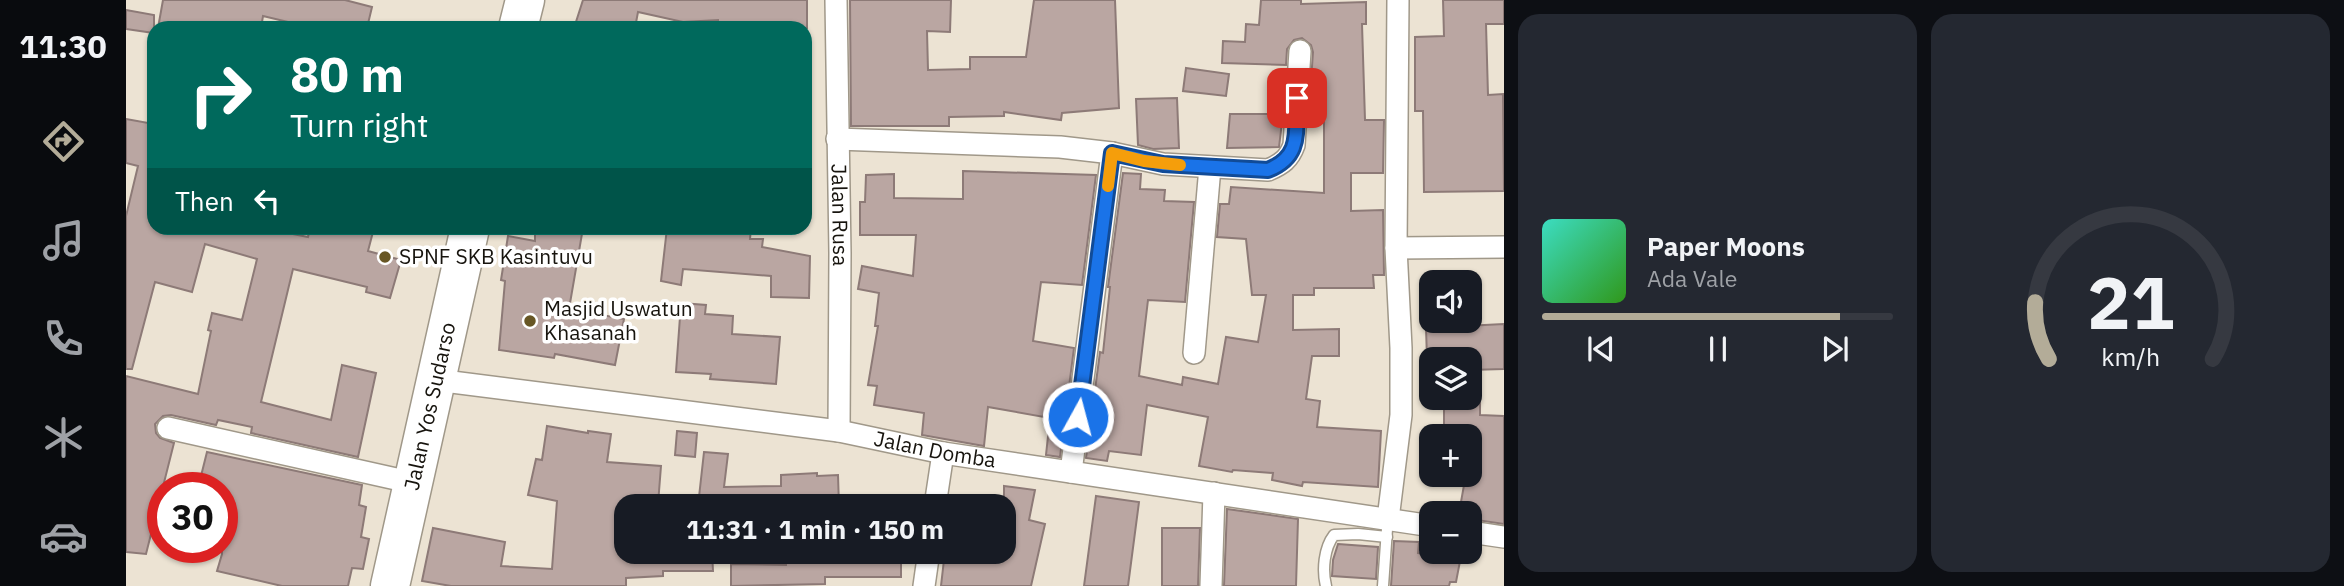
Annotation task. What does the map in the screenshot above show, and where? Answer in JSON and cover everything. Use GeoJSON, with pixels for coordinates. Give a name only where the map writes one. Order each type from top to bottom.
{"type":"FeatureCollection","features":[{"type":"Feature","properties":{"kind":"highway"},"geometry":{"type":"LineString","coordinates":[[520,21],[525,0]]}},
{"type":"Feature","properties":{"kind":"highway","name":"Jalan Yos Sudarso"},"geometry":{"type":"LineString","coordinates":[[390,586],[468,235]]}},
{"type":"Feature","properties":{"kind":"street","name":"Jalan Rusa"},"geometry":{"type":"LineString","coordinates":[[836,0],[840,253],[839,431]]}},
{"type":"Feature","properties":{"kind":"street"},"geometry":{"type":"LineString","coordinates":[[1388,528],[1401,415],[1396,248],[1398,0]]}},
{"type":"Feature","properties":{"kind":"street"},"geometry":{"type":"LineString","coordinates":[[837,139],[1034,145],[1112,153],[1163,164],[1268,170],[1290,157],[1294,145],[1300,51]]}},
{"type":"Feature","properties":{"kind":"street"},"geometry":{"type":"LineString","coordinates":[[1071,472],[1112,153]]}},
{"type":"Feature","properties":{"kind":"street"},"geometry":{"type":"LineString","coordinates":[[1194,353],[1210,167]]}},
{"type":"Feature","properties":{"kind":"street"},"geometry":{"type":"LineString","coordinates":[[1396,248],[1504,247]]}},
{"type":"Feature","properties":{"kind":"street","name":"Jalan Domba"},"geometry":{"type":"LineString","coordinates":[[436,380],[839,431],[943,453],[1214,493],[1388,528],[1419,527]]}},
{"type":"Feature","properties":{"kind":"street"},"geometry":{"type":"LineString","coordinates":[[168,428],[414,483]]}},
{"type":"Feature","properties":{"kind":"street"},"geometry":{"type":"LineString","coordinates":[[937,494],[943,453]]}},
{"type":"Feature","properties":{"kind":"street"},"geometry":{"type":"LineString","coordinates":[[1211,586],[1214,493]]}},
{"type":"Feature","properties":{"kind":"street"},"geometry":{"type":"LineString","coordinates":[[1482,534],[1504,537]]}},
{"type":"Feature","properties":{"kind":"street"},"geometry":{"type":"LineString","coordinates":[[924,586],[927,564]]}},
{"type":"Feature","properties":{"kind":"lane"},"geometry":{"type":"LineString","coordinates":[[1326,586],[1325,557],[1328,542],[1334,535],[1388,528],[1383,586]]}},
{"type":"Feature","properties":{"kind":"building"},"geometry":{"type":"Polygon","coordinates":[[[163,0],[345,0],[372,7],[369,21],[284,21],[263,16],[262,21],[159,21],[163,0]]]}},
{"type":"Feature","properties":{"kind":"building"},"geometry":{"type":"Polygon","coordinates":[[[583,0],[807,0],[807,21],[678,21],[638,12],[636,21],[576,21],[583,0]]]}},
{"type":"Feature","properties":{"kind":"building"},"geometry":{"type":"Polygon","coordinates":[[[850,0],[951,0],[950,32],[927,31],[928,70],[970,69],[970,57],[1026,57],[1034,0],[1115,0],[1119,108],[1062,113],[1061,120],[1004,112],[1004,116],[949,117],[949,126],[851,126],[850,0]]]}},
{"type":"Feature","properties":{"kind":"building"},"geometry":{"type":"Polygon","coordinates":[[[1261,0],[1301,0],[1301,4],[1366,2],[1366,24],[1362,24],[1365,120],[1384,120],[1383,173],[1351,173],[1351,211],[1383,210],[1384,275],[1373,275],[1374,288],[1314,288],[1314,295],[1293,295],[1293,330],[1339,329],[1339,356],[1312,356],[1306,399],[1320,401],[1317,427],[1381,431],[1378,487],[1303,482],[1302,486],[1272,480],[1273,473],[1232,472],[1199,466],[1208,417],[1147,405],[1141,455],[1109,451],[1107,461],[1086,458],[1100,352],[1103,353],[1108,287],[1123,173],[1141,174],[1140,189],[1165,190],[1164,201],[1194,202],[1185,302],[1148,300],[1139,376],[1182,385],[1183,377],[1218,384],[1226,337],[1258,342],[1266,295],[1252,295],[1246,239],[1217,237],[1220,204],[1229,204],[1231,187],[1324,193],[1324,109],[1309,109],[1313,52],[1311,45],[1302,38],[1294,40],[1287,49],[1286,65],[1222,63],[1223,41],[1245,42],[1246,24],[1259,25],[1261,0]]]}},
{"type":"Feature","properties":{"kind":"building"},"geometry":{"type":"Polygon","coordinates":[[[1443,0],[1504,0],[1504,24],[1486,24],[1488,95],[1503,94],[1504,191],[1424,192],[1423,111],[1415,111],[1415,37],[1444,36],[1443,0]]]}},
{"type":"Feature","properties":{"kind":"building"},"geometry":{"type":"Polygon","coordinates":[[[126,10],[154,15],[154,21],[147,21],[147,32],[126,29],[126,10]]]}},
{"type":"Feature","properties":{"kind":"building"},"geometry":{"type":"Polygon","coordinates":[[[1186,68],[1229,74],[1226,96],[1183,91],[1186,68]]]}},
{"type":"Feature","properties":{"kind":"building"},"geometry":{"type":"Polygon","coordinates":[[[1177,98],[1179,148],[1153,149],[1138,145],[1136,99],[1177,98]]]}},
{"type":"Feature","properties":{"kind":"building"},"geometry":{"type":"Polygon","coordinates":[[[1230,114],[1283,114],[1279,147],[1227,148],[1230,114]]]}},
{"type":"Feature","properties":{"kind":"building"},"geometry":{"type":"Polygon","coordinates":[[[126,119],[147,123],[147,235],[372,235],[368,251],[401,260],[390,298],[366,292],[367,287],[293,269],[261,402],[331,420],[342,365],[376,373],[358,457],[251,433],[252,427],[218,420],[216,425],[171,415],[163,416],[155,424],[156,433],[160,438],[174,443],[167,472],[147,472],[146,554],[126,552],[126,376],[198,394],[212,313],[242,320],[257,259],[205,244],[192,292],[155,282],[132,369],[126,369],[126,216],[138,166],[126,163],[126,119]]]}},
{"type":"Feature","properties":{"kind":"building"},"geometry":{"type":"Polygon","coordinates":[[[963,171],[1096,175],[1082,285],[1041,282],[1033,341],[1074,348],[1060,457],[1046,455],[1050,418],[988,407],[984,446],[922,435],[924,413],[874,405],[877,386],[868,385],[878,326],[875,326],[879,293],[858,289],[862,266],[913,276],[916,235],[860,235],[860,202],[865,202],[866,175],[894,174],[894,198],[963,199],[963,171]]]}},
{"type":"Feature","properties":{"kind":"building"},"geometry":{"type":"Polygon","coordinates":[[[535,235],[582,235],[569,309],[624,319],[615,365],[555,354],[554,358],[499,350],[505,281],[501,280],[508,236],[535,241],[535,235]]]}},
{"type":"Feature","properties":{"kind":"building"},"geometry":{"type":"Polygon","coordinates":[[[666,235],[750,235],[750,239],[763,239],[762,247],[810,256],[809,298],[771,297],[771,276],[683,269],[681,285],[661,281],[666,235]]]}},
{"type":"Feature","properties":{"kind":"building"},"geometry":{"type":"Polygon","coordinates":[[[681,303],[706,305],[705,314],[733,316],[732,334],[780,337],[776,384],[710,379],[711,374],[676,372],[681,303]]]}},
{"type":"Feature","properties":{"kind":"building"},"geometry":{"type":"Polygon","coordinates":[[[1504,324],[1504,369],[1482,370],[1482,347],[1427,347],[1426,333],[1482,333],[1482,325],[1504,324]]]}},
{"type":"Feature","properties":{"kind":"building"},"geometry":{"type":"Polygon","coordinates":[[[1444,410],[1480,410],[1480,415],[1504,416],[1504,524],[1482,521],[1482,501],[1461,501],[1464,487],[1482,487],[1482,424],[1444,424],[1444,410]]]}},
{"type":"Feature","properties":{"kind":"building"},"geometry":{"type":"Polygon","coordinates":[[[547,426],[611,434],[607,462],[661,466],[659,494],[614,494],[614,564],[713,564],[713,571],[663,571],[663,576],[626,578],[626,586],[451,586],[422,581],[433,528],[505,542],[501,566],[552,569],[557,501],[528,495],[536,459],[542,460],[547,426]]]}},
{"type":"Feature","properties":{"kind":"building"},"geometry":{"type":"Polygon","coordinates":[[[677,431],[697,433],[695,457],[675,455],[677,431]]]}},
{"type":"Feature","properties":{"kind":"building"},"geometry":{"type":"Polygon","coordinates":[[[207,452],[362,485],[359,505],[366,507],[361,537],[369,539],[363,569],[352,568],[348,586],[282,586],[217,571],[219,563],[238,563],[238,472],[202,472],[207,452]]]}},
{"type":"Feature","properties":{"kind":"building"},"geometry":{"type":"Polygon","coordinates":[[[704,452],[728,454],[724,487],[781,486],[781,475],[838,475],[839,494],[699,494],[704,452]]]}},
{"type":"Feature","properties":{"kind":"building"},"geometry":{"type":"Polygon","coordinates":[[[1004,486],[1035,490],[1029,520],[1045,524],[1031,586],[941,586],[944,564],[1016,564],[1016,494],[1004,494],[1004,486]]]}},
{"type":"Feature","properties":{"kind":"building"},"geometry":{"type":"Polygon","coordinates":[[[1096,496],[1139,502],[1128,586],[1084,586],[1096,496]]]}},
{"type":"Feature","properties":{"kind":"building"},"geometry":{"type":"Polygon","coordinates":[[[1227,509],[1298,519],[1296,586],[1224,586],[1227,509]]]}},
{"type":"Feature","properties":{"kind":"building"},"geometry":{"type":"Polygon","coordinates":[[[1162,528],[1200,528],[1198,586],[1162,586],[1162,528]]]}},
{"type":"Feature","properties":{"kind":"building"},"geometry":{"type":"Polygon","coordinates":[[[1394,541],[1419,542],[1419,564],[1459,564],[1456,582],[1450,582],[1449,586],[1391,586],[1394,541]]]}},
{"type":"Feature","properties":{"kind":"building"},"geometry":{"type":"Polygon","coordinates":[[[1338,544],[1378,547],[1376,579],[1332,576],[1338,544]]]}},
{"type":"Feature","properties":{"kind":"building"},"geometry":{"type":"Polygon","coordinates":[[[731,564],[901,564],[901,577],[825,577],[825,584],[731,586],[731,564]]]}},
{"type":"Feature","properties":{"kind":"slow traffic"},"geometry":{"type":"LineString","coordinates":[[1108,186],[1112,153],[1144,161],[1180,165]]}},
{"type":"Feature","properties":{"kind":"place","name":"SPNF SKB Kasintuvu"},"geometry":{"type":"Point","coordinates":[385,257]}},
{"type":"Feature","properties":{"kind":"place","name":"Masjid Uswatun Khasanah"},"geometry":{"type":"Point","coordinates":[530,321]}},
{"type":"Feature","properties":{"kind":"route"},"geometry":{"type":"LineString","coordinates":[[1078,417],[1112,153],[1163,164],[1268,170],[1290,157],[1294,145],[1297,98]]}}]}
